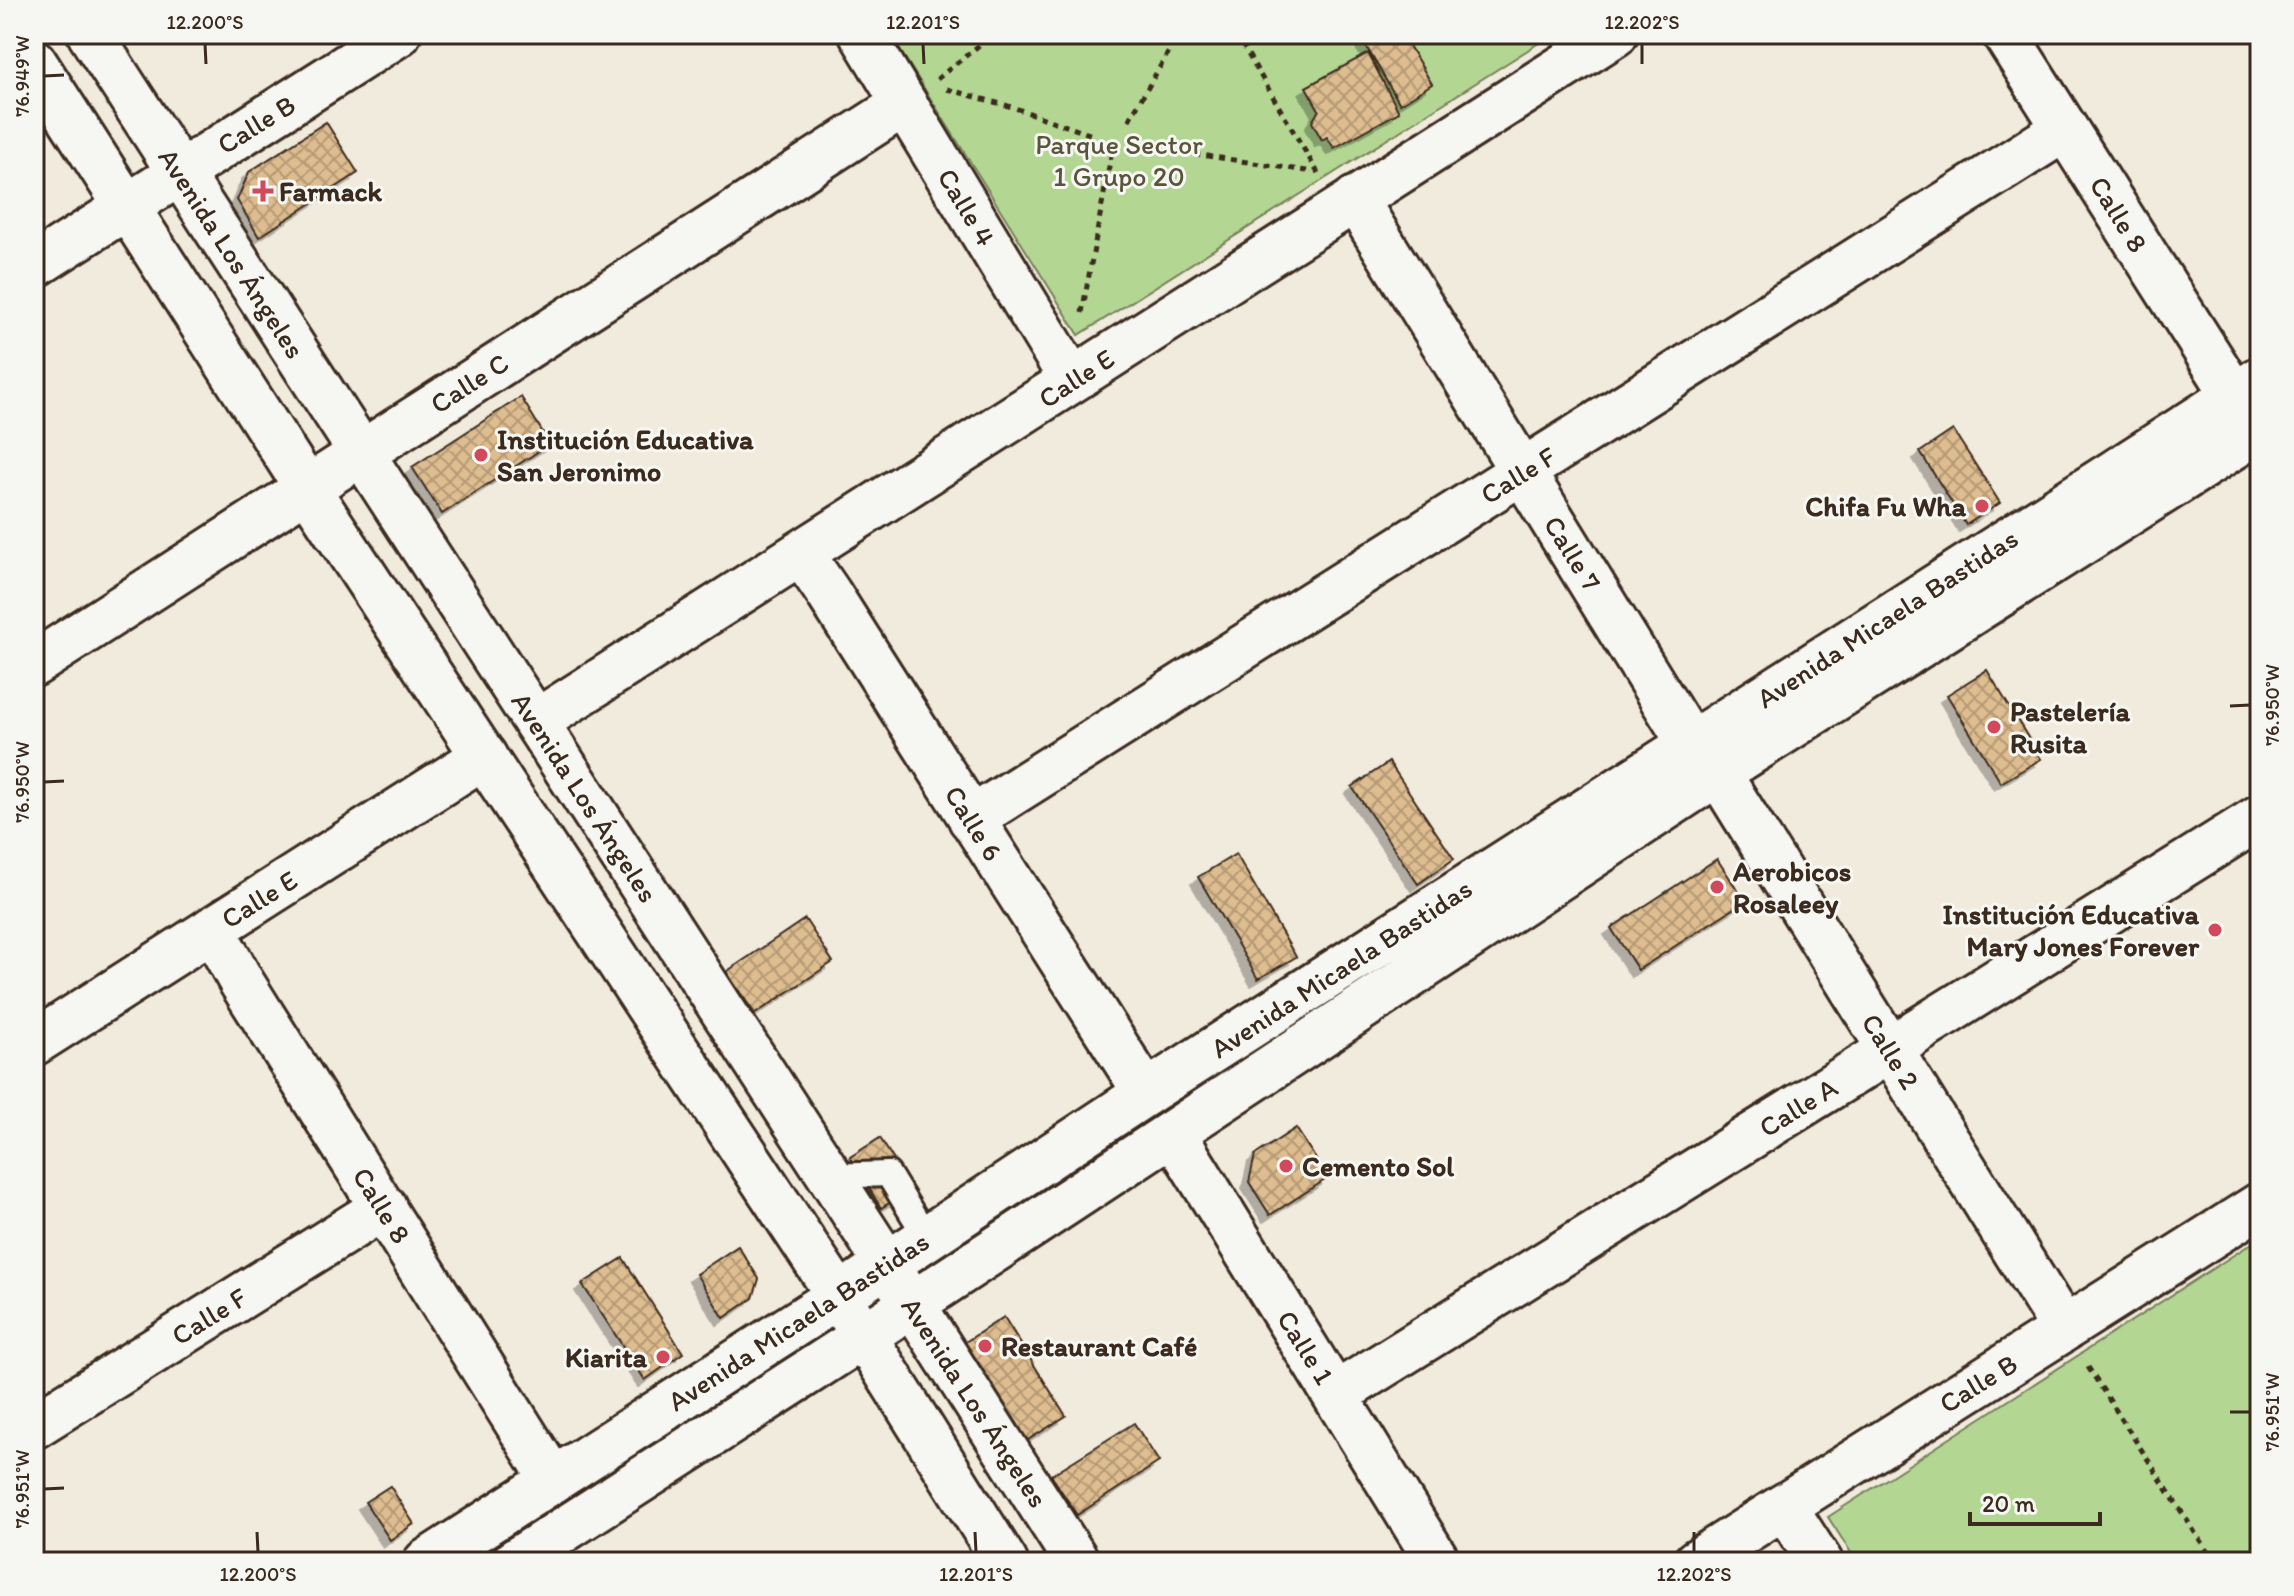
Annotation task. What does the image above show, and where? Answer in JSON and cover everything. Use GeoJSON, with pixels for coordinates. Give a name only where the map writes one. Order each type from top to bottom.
{"type":"FeatureCollection","features":[{"type":"Feature","properties":{"kind":"street","name":"Avenida Los Ángeles"},"geometry":{"type":"LineString","coordinates":[[90,34],[1077,1562]]}},
{"type":"Feature","properties":{"kind":"street","name":"Calle B"},"geometry":{"type":"LineString","coordinates":[[34,266],[398,34]]}},
{"type":"Feature","properties":{"kind":"street","name":"Calle 4"},"geometry":{"type":"LineString","coordinates":[[862,34],[1072,380]]}},
{"type":"Feature","properties":{"kind":"street","name":"Calle 8"},"geometry":{"type":"LineString","coordinates":[[2005,34],[2065,129],[2247,387]]}},
{"type":"Feature","properties":{"kind":"street","name":"Calle E"},"geometry":{"type":"LineString","coordinates":[[536,722],[1611,35]]}},
{"type":"Feature","properties":{"kind":"street","name":"Avenida Los Ángeles"},"geometry":{"type":"LineString","coordinates":[[34,62],[307,488],[839,1296],[1005,1562]]}},
{"type":"Feature","properties":{"kind":"street","name":"Calle C"},"geometry":{"type":"LineString","coordinates":[[34,664],[904,104]]}},
{"type":"Feature","properties":{"kind":"street","name":"Calle F"},"geometry":{"type":"LineString","coordinates":[[971,819],[2065,129]]}},
{"type":"Feature","properties":{"kind":"street","name":"Calle 7"},"geometry":{"type":"LineString","coordinates":[[1355,199],[1704,758]]}},
{"type":"Feature","properties":{"kind":"street","name":"Avenida Micaela Bastidas"},"geometry":{"type":"LineString","coordinates":[[514,1562],[1173,1133],[1704,758],[2247,387]]}},
{"type":"Feature","properties":{"kind":"street","name":"Avenida Micaela Bastidas"},"geometry":{"type":"LineString","coordinates":[[426,1562],[839,1296],[1146,1093],[1704,758],[2260,430]]}},
{"type":"Feature","properties":{"kind":"street","name":"Calle 6"},"geometry":{"type":"LineString","coordinates":[[801,553],[1146,1093]]}},
{"type":"Feature","properties":{"kind":"street","name":"Calle E"},"geometry":{"type":"LineString","coordinates":[[34,1043],[484,756]]}},
{"type":"Feature","properties":{"kind":"street","name":"Calle 2"},"geometry":{"type":"LineString","coordinates":[[1704,758],[2064,1329]]}},
{"type":"Feature","properties":{"kind":"street","name":"Calle A"},"geometry":{"type":"LineString","coordinates":[[1335,1395],[2260,817]]}},
{"type":"Feature","properties":{"kind":"street","name":"Calle 8"},"geometry":{"type":"LineString","coordinates":[[212,929],[242,983],[553,1480]]}},
{"type":"Feature","properties":{"kind":"street","name":"Calle 1"},"geometry":{"type":"LineString","coordinates":[[1173,1133],[1438,1562]]}},
{"type":"Feature","properties":{"kind":"street"},"geometry":{"type":"LineString","coordinates":[[781,1209],[829,1176]]}},
{"type":"Feature","properties":{"kind":"street","name":"Calle B"},"geometry":{"type":"LineString","coordinates":[[1696,1562],[2260,1205]]}},
{"type":"Feature","properties":{"kind":"street","name":"Calle F"},"geometry":{"type":"LineString","coordinates":[[34,1426],[384,1207]]}},
{"type":"Feature","properties":{"kind":"street"},"geometry":{"type":"LineString","coordinates":[[1784,1506],[1820,1562]]}},
{"type":"Feature","properties":{"kind":"lane"},"geometry":{"type":"LineString","coordinates":[[829,1176],[888,1174],[927,1238]]}},
{"type":"Feature","properties":{"kind":"path"},"geometry":{"type":"LineString","coordinates":[[993,34],[931,84],[1012,107],[1095,136]]}},
{"type":"Feature","properties":{"kind":"path"},"geometry":{"type":"LineString","coordinates":[[1129,120],[1179,34]]}},
{"type":"Feature","properties":{"kind":"path"},"geometry":{"type":"LineString","coordinates":[[1135,145],[1318,173],[1236,34]]}},
{"type":"Feature","properties":{"kind":"path"},"geometry":{"type":"LineString","coordinates":[[1072,380],[1111,156]]}},
{"type":"Feature","properties":{"kind":"path"},"geometry":{"type":"LineString","coordinates":[[2064,1329],[2214,1562]]}},
{"type":"Feature","properties":{"kind":"green space","name":"Parque Sector 1 Grupo 20"},"geometry":{"type":"Polygon","coordinates":[[[890,34],[1553,34],[1079,335],[890,34]]]}},
{"type":"Feature","properties":{"kind":"green space"},"geometry":{"type":"Polygon","coordinates":[[[2260,1238],[2260,1562],[1857,1562],[1828,1517],[2260,1238]]]}},
{"type":"Feature","properties":{"kind":"building"},"geometry":{"type":"Polygon","coordinates":[[[1402,34],[1432,84],[1400,104],[1360,36],[1402,34]]]}},
{"type":"Feature","properties":{"kind":"building"},"geometry":{"type":"Polygon","coordinates":[[[1368,53],[1399,112],[1334,148],[1327,137],[1322,140],[1312,122],[1319,110],[1306,87],[1368,53]]]}},
{"type":"Feature","properties":{"kind":"building"},"geometry":{"type":"Polygon","coordinates":[[[326,122],[358,173],[259,237],[237,200],[249,172],[326,122]]]}},
{"type":"Feature","properties":{"kind":"building","name":"Institución Educativa San Jeronimo"},"geometry":{"type":"Polygon","coordinates":[[[521,397],[550,444],[442,514],[412,467],[521,397]]]}},
{"type":"Feature","properties":{"kind":"building"},"geometry":{"type":"Polygon","coordinates":[[[1953,430],[2000,503],[1966,525],[1920,452],[1953,430]]]}},
{"type":"Feature","properties":{"kind":"building","name":"Pastelería Rusita"},"geometry":{"type":"Polygon","coordinates":[[[1987,670],[2041,759],[2001,783],[1947,695],[1987,670]]]}},
{"type":"Feature","properties":{"kind":"building"},"geometry":{"type":"Polygon","coordinates":[[[1389,762],[1454,859],[1418,884],[1352,787],[1389,762]]]}},
{"type":"Feature","properties":{"kind":"building"},"geometry":{"type":"Polygon","coordinates":[[[1236,854],[1296,957],[1258,979],[1198,877],[1236,854]]]}},
{"type":"Feature","properties":{"kind":"building"},"geometry":{"type":"Polygon","coordinates":[[[1717,859],[1745,901],[1638,970],[1611,928],[1717,859]]]}},
{"type":"Feature","properties":{"kind":"building"},"geometry":{"type":"Polygon","coordinates":[[[805,919],[833,962],[755,1014],[726,972],[805,919]]]}},
{"type":"Feature","properties":{"kind":"building","name":"Cemento Sol"},"geometry":{"type":"Polygon","coordinates":[[[1296,1128],[1328,1178],[1270,1215],[1249,1182],[1255,1155],[1296,1128]]]}},
{"type":"Feature","properties":{"kind":"building"},"geometry":{"type":"Polygon","coordinates":[[[880,1138],[912,1189],[881,1208],[850,1157],[880,1138]]]}},
{"type":"Feature","properties":{"kind":"building"},"geometry":{"type":"Polygon","coordinates":[[[738,1246],[759,1279],[753,1298],[724,1318],[696,1274],[738,1246]]]}},
{"type":"Feature","properties":{"kind":"building"},"geometry":{"type":"Polygon","coordinates":[[[623,1258],[683,1353],[645,1380],[582,1284],[623,1258]]]}},
{"type":"Feature","properties":{"kind":"building"},"geometry":{"type":"Polygon","coordinates":[[[1004,1317],[1066,1416],[1020,1445],[959,1346],[1004,1317]]]}},
{"type":"Feature","properties":{"kind":"building"},"geometry":{"type":"Polygon","coordinates":[[[1134,1423],[1159,1462],[1077,1515],[1051,1475],[1134,1423]]]}},
{"type":"Feature","properties":{"kind":"building"},"geometry":{"type":"Polygon","coordinates":[[[390,1486],[414,1524],[390,1540],[365,1502],[390,1486]]]}},
{"type":"Feature","properties":{"kind":"place","name":"Farmack"},"geometry":{"type":"Point","coordinates":[263,191]}},
{"type":"Feature","properties":{"kind":"place","name":"Institución Educativa San Jeronimo"},"geometry":{"type":"Point","coordinates":[481,455]}},
{"type":"Feature","properties":{"kind":"place","name":"Chifa Fu Wha"},"geometry":{"type":"Point","coordinates":[1982,506]}},
{"type":"Feature","properties":{"kind":"place","name":"Pastelería Rusita"},"geometry":{"type":"Point","coordinates":[1994,727]}},
{"type":"Feature","properties":{"kind":"place","name":"Aerobicos Rosaleey"},"geometry":{"type":"Point","coordinates":[1717,887]}},
{"type":"Feature","properties":{"kind":"place","name":"Institución Educativa Mary Jones Forever"},"geometry":{"type":"Point","coordinates":[2215,930]}},
{"type":"Feature","properties":{"kind":"place","name":"Cemento Sol"},"geometry":{"type":"Point","coordinates":[1286,1166]}},
{"type":"Feature","properties":{"kind":"place","name":"Restaurant Café"},"geometry":{"type":"Point","coordinates":[985,1346]}},
{"type":"Feature","properties":{"kind":"place","name":"Kiarita"},"geometry":{"type":"Point","coordinates":[663,1357]}}]}
